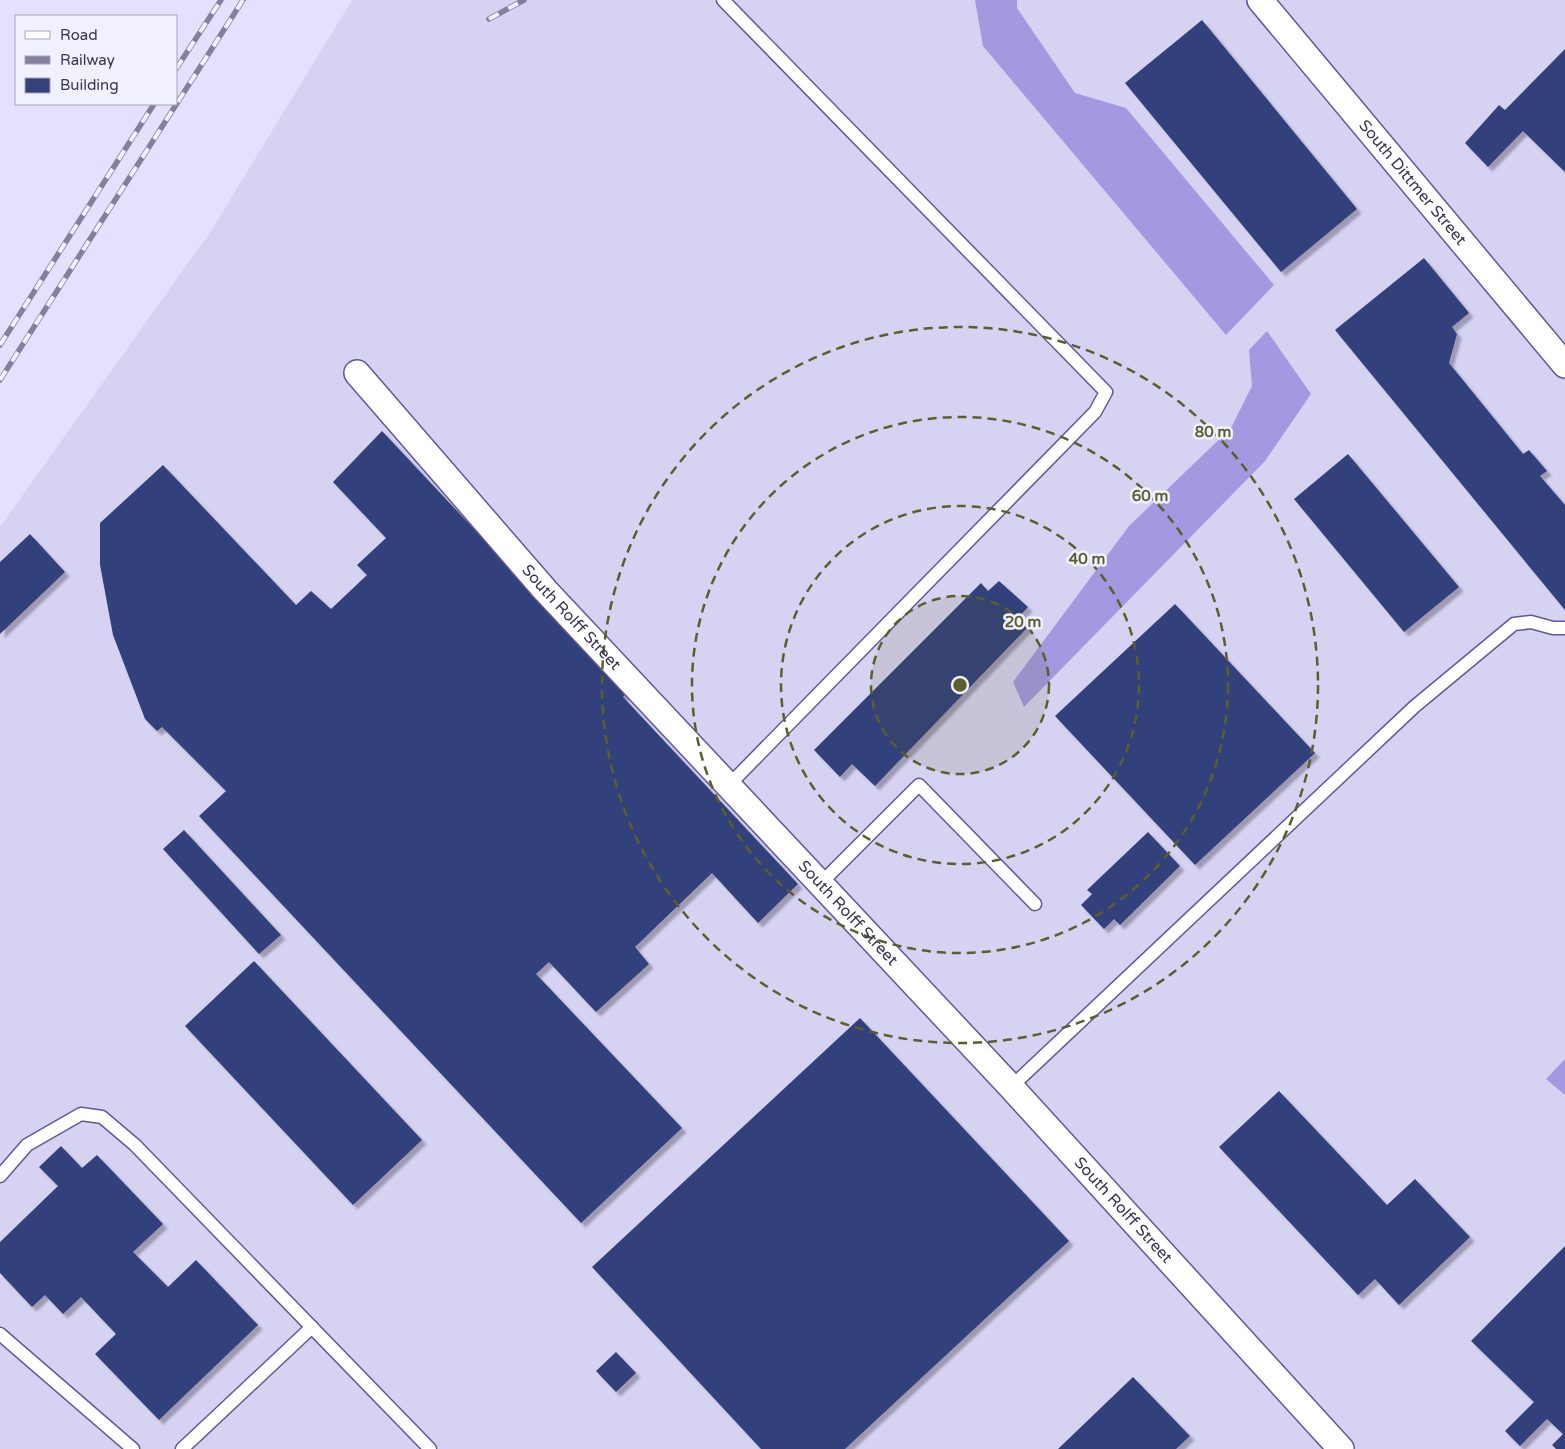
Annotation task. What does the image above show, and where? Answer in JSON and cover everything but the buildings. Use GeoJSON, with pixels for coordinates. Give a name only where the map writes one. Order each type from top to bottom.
{"type":"FeatureCollection","features":[{"type":"Feature","properties":{"kind":"street","name":"South Dittmer Street"},"geometry":{"type":"LineString","coordinates":[[1260,0],[1565,365]]}},
{"type":"Feature","properties":{"kind":"street","name":"South Rolff Street"},"geometry":{"type":"LineString","coordinates":[[357,374],[545,590],[822,882],[1341,1449]]}},
{"type":"Feature","properties":{"kind":"lane"},"geometry":{"type":"LineString","coordinates":[[723,0],[1106,392],[1095,412],[729,785]]}},
{"type":"Feature","properties":{"kind":"lane"},"geometry":{"type":"LineString","coordinates":[[1011,1087],[1414,707],[1506,630],[1514,624],[1532,622],[1552,628],[1565,628]]}},
{"type":"Feature","properties":{"kind":"lane"},"geometry":{"type":"LineString","coordinates":[[822,882],[919,784],[1035,904]]}},
{"type":"Feature","properties":{"kind":"lane"},"geometry":{"type":"LineString","coordinates":[[0,1176],[27,1145],[81,1114],[102,1117],[135,1145],[430,1449]]}},
{"type":"Feature","properties":{"kind":"lane"},"geometry":{"type":"LineString","coordinates":[[182,1449],[312,1327]]}},
{"type":"Feature","properties":{"kind":"lane"},"geometry":{"type":"LineString","coordinates":[[0,1334],[133,1449]]}},
{"type":"Feature","properties":{"kind":"shaded area"},"geometry":{"type":"Polygon","coordinates":[[[352,0],[1565,0],[1565,1449],[0,1449],[0,527],[211,231],[352,0]]]}},
{"type":"Feature","properties":{"kind":"shaded area"},"geometry":{"type":"Polygon","coordinates":[[[975,0],[1017,0],[1017,8],[1075,93],[1126,108],[1274,285],[1226,335],[983,46],[975,0]]]}},
{"type":"Feature","properties":{"kind":"shaded area"},"geometry":{"type":"Polygon","coordinates":[[[1267,331],[1311,394],[1265,461],[1024,707],[1013,682],[1129,526],[1231,428],[1252,386],[1249,350],[1267,331]]]}},
{"type":"Feature","properties":{"kind":"shaded area"},"geometry":{"type":"Polygon","coordinates":[[[1565,1059],[1565,1095],[1546,1079],[1565,1059]]]}},
{"type":"Feature","properties":{"kind":"railway"},"geometry":{"type":"LineString","coordinates":[[178,66],[221,0]]}},
{"type":"Feature","properties":{"kind":"railway"},"geometry":{"type":"LineString","coordinates":[[178,102],[243,0]]}},
{"type":"Feature","properties":{"kind":"railway"},"geometry":{"type":"LineString","coordinates":[[489,19],[524,0]]}},
{"type":"Feature","properties":{"kind":"railway"},"geometry":{"type":"LineString","coordinates":[[0,345],[153,105]]}},
{"type":"Feature","properties":{"kind":"railway"},"geometry":{"type":"LineString","coordinates":[[0,380],[176,105]]}}]}
